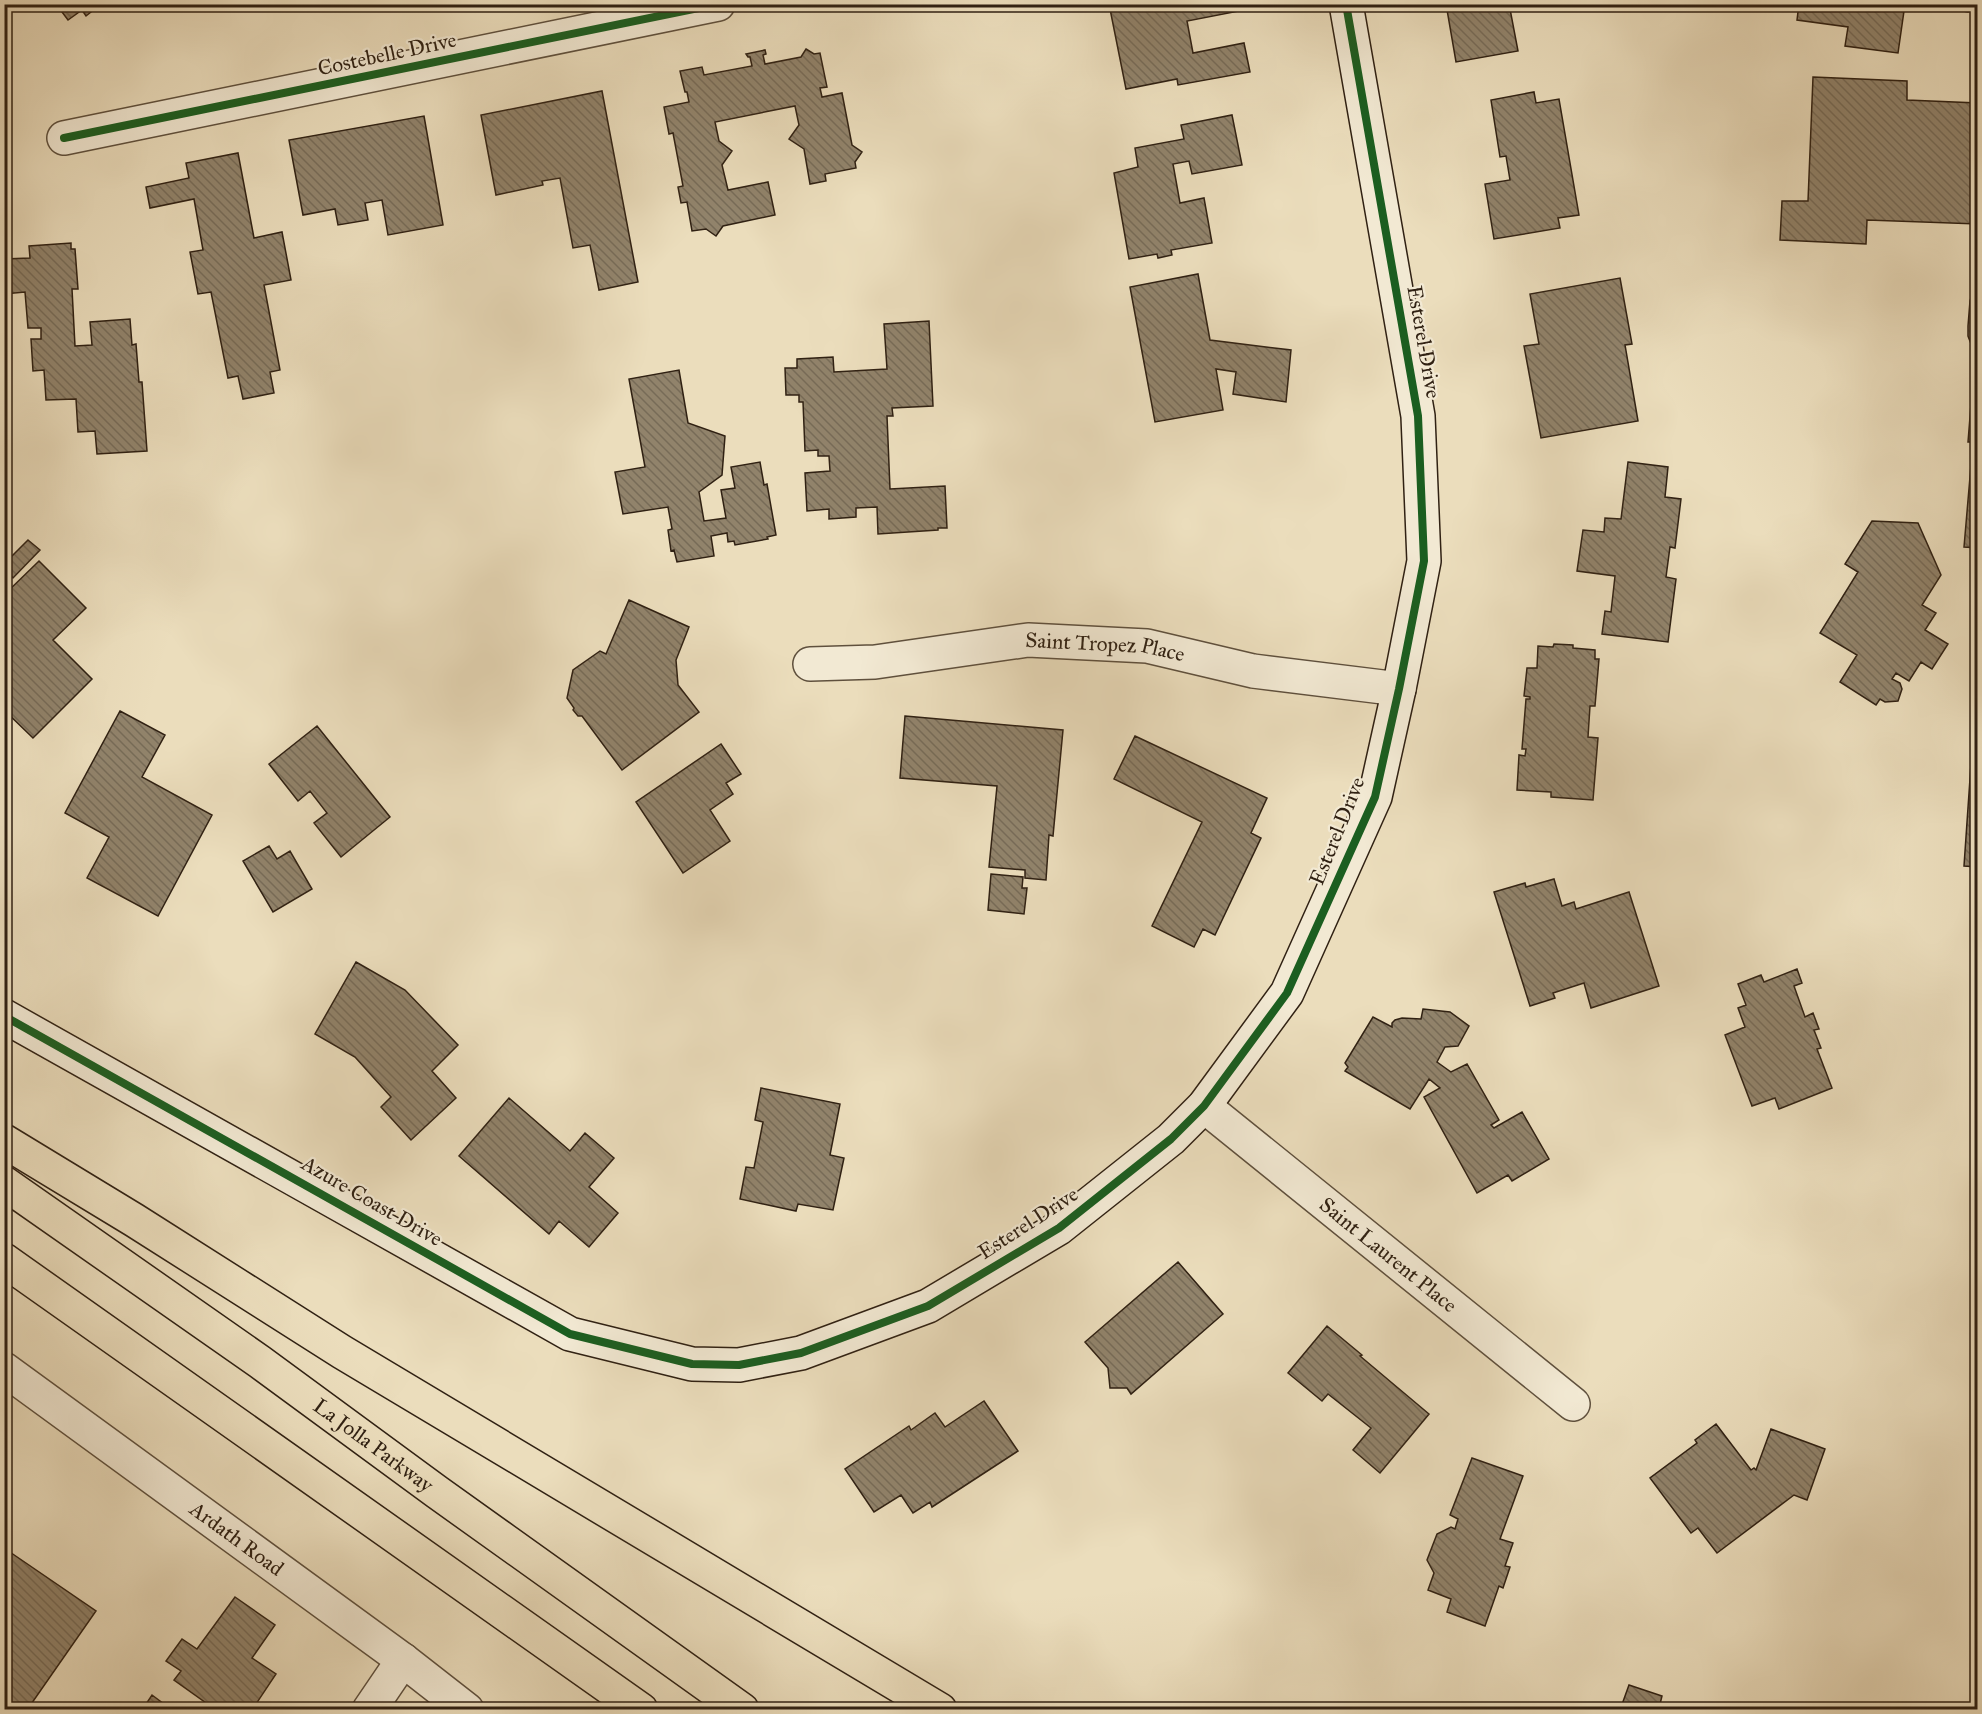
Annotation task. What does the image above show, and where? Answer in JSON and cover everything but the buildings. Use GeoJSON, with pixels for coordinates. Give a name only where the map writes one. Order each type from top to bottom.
{"type":"FeatureCollection","features":[{"type":"Feature","properties":{"kind":"highway"},"geometry":{"type":"LineString","coordinates":[[4,1141],[134,1220],[342,1352],[940,1710]]}},
{"type":"Feature","properties":{"kind":"highway","name":"La Jolla Parkway"},"geometry":{"type":"LineString","coordinates":[[4,1183],[260,1362],[742,1710]]}},
{"type":"Feature","properties":{"kind":"highway"},"geometry":{"type":"LineString","coordinates":[[4,1260],[641,1710]]}},
{"type":"Feature","properties":{"kind":"street","name":"Costebelle Drive"},"geometry":{"type":"LineString","coordinates":[[64,138],[718,4]]}},
{"type":"Feature","properties":{"kind":"street","name":"Esterel Drive"},"geometry":{"type":"LineString","coordinates":[[739,1365],[801,1353],[928,1306],[1059,1228],[1171,1139],[1204,1106],[1287,993],[1375,797],[1424,561],[1418,416],[1346,4]]}},
{"type":"Feature","properties":{"kind":"street","name":"Saint Tropez Place"},"geometry":{"type":"LineString","coordinates":[[810,664],[875,662],[1028,640],[1147,646],[1253,671],[1399,689]]}},
{"type":"Feature","properties":{"kind":"street","name":"Azure Coast Drive"},"geometry":{"type":"LineString","coordinates":[[4,1016],[570,1334],[692,1364],[739,1365]]}},
{"type":"Feature","properties":{"kind":"street","name":"Saint Laurent Place"},"geometry":{"type":"LineString","coordinates":[[1204,1106],[1573,1404]]}},
{"type":"Feature","properties":{"kind":"street","name":"Ardath Road"},"geometry":{"type":"LineString","coordinates":[[4,1369],[403,1660],[467,1710]]}},
{"type":"Feature","properties":{"kind":"street"},"geometry":{"type":"LineString","coordinates":[[369,1710],[403,1660]]}},
{"type":"Feature","properties":{"kind":"cycle path"},"geometry":{"type":"LineString","coordinates":[[64,138],[718,4]]}},
{"type":"Feature","properties":{"kind":"cycle path"},"geometry":{"type":"LineString","coordinates":[[4,1016],[570,1334],[692,1364],[739,1365],[801,1353],[928,1306],[1059,1228],[1171,1139],[1204,1106],[1287,993],[1375,797],[1424,561],[1418,416],[1346,4]]}}]}
